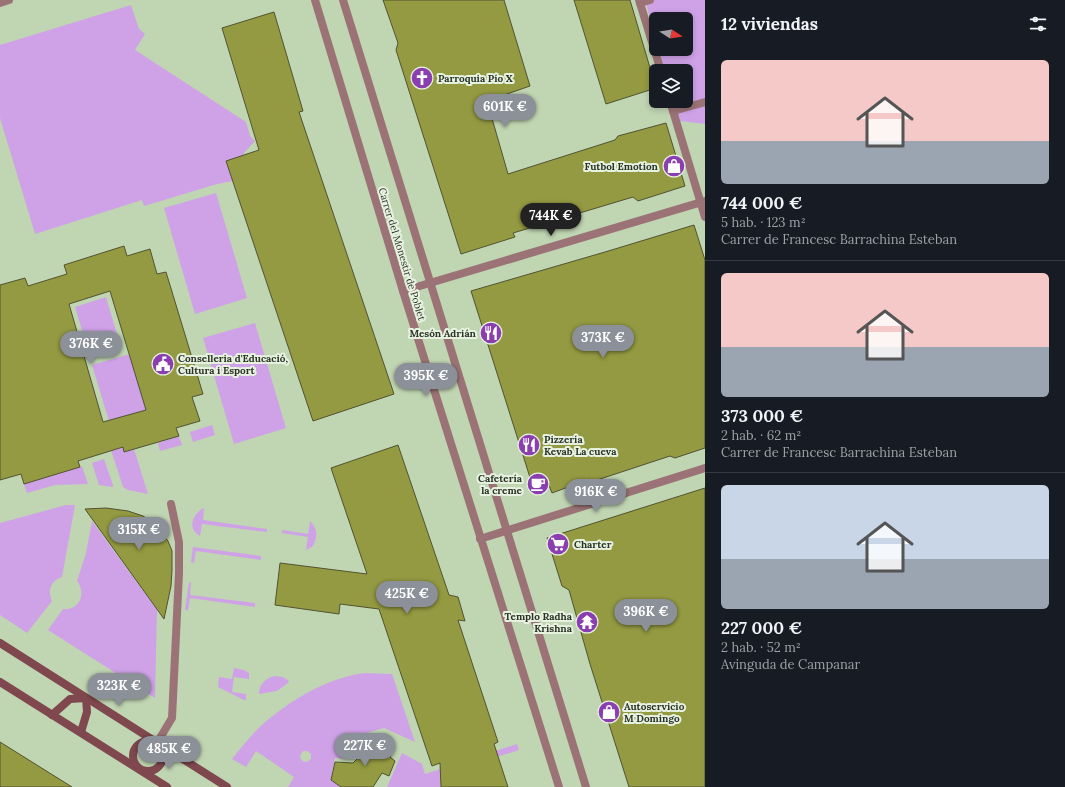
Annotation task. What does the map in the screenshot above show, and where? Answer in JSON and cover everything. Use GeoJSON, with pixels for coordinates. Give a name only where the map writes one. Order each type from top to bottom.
{"type":"FeatureCollection","features":[{"type":"Feature","properties":{"kind":"main road"},"geometry":{"type":"LineString","coordinates":[[0,643],[227,787]]}},
{"type":"Feature","properties":{"kind":"main road"},"geometry":{"type":"LineString","coordinates":[[0,682],[166,787]]}},
{"type":"Feature","properties":{"kind":"main road"},"geometry":{"type":"LineString","coordinates":[[52,715],[70,699],[86,698]]}},
{"type":"Feature","properties":{"kind":"main road"},"geometry":{"type":"LineString","coordinates":[[81,732],[87,712],[86,698]]}},
{"type":"Feature","properties":{"kind":"main road"},"geometry":{"type":"LineString","coordinates":[[148,741],[157,743],[161,747],[164,758],[159,767],[150,772],[140,770],[132,757],[135,748],[143,742],[148,741]]}},
{"type":"Feature","properties":{"kind":"street"},"geometry":{"type":"LineString","coordinates":[[0,3],[9,0]]}},
{"type":"Feature","properties":{"kind":"street","name":"Carrer del Monestir de Poblet"},"geometry":{"type":"LineString","coordinates":[[315,0],[403,291],[559,787]]}},
{"type":"Feature","properties":{"kind":"street","name":"Carrer del Monestir de Poblet"},"geometry":{"type":"LineString","coordinates":[[343,0],[586,787]]}},
{"type":"Feature","properties":{"kind":"street"},"geometry":{"type":"LineString","coordinates":[[650,0],[640,1],[659,64]]}},
{"type":"Feature","properties":{"kind":"street"},"geometry":{"type":"LineString","coordinates":[[673,111],[705,102]]}},
{"type":"Feature","properties":{"kind":"street"},"geometry":{"type":"LineString","coordinates":[[672,108],[703,202],[705,217]]}},
{"type":"Feature","properties":{"kind":"street"},"geometry":{"type":"LineString","coordinates":[[403,291],[703,202]]}},
{"type":"Feature","properties":{"kind":"street"},"geometry":{"type":"LineString","coordinates":[[480,539],[705,468]]}},
{"type":"Feature","properties":{"kind":"street"},"geometry":{"type":"LineString","coordinates":[[157,743],[172,718],[179,573],[179,542],[171,504]]}},
{"type":"Feature","properties":{"kind":"shaded area"},"geometry":{"type":"Polygon","coordinates":[[[645,0],[705,0],[705,124],[680,121],[676,108],[693,108],[693,64],[663,64],[661,56],[693,56],[693,12],[649,12],[649,14],[645,0]]]}},
{"type":"Feature","properties":{"kind":"shaded area"},"geometry":{"type":"Polygon","coordinates":[[[131,5],[139,29],[145,34],[135,50],[246,122],[250,136],[255,141],[243,154],[244,155],[233,181],[217,184],[144,206],[142,200],[35,234],[0,118],[0,45],[131,5]]]}},
{"type":"Feature","properties":{"kind":"shaded area"},"geometry":{"type":"Polygon","coordinates":[[[216,193],[247,298],[195,314],[164,208],[216,193]]]}},
{"type":"Feature","properties":{"kind":"shaded area"},"geometry":{"type":"Polygon","coordinates":[[[106,297],[119,341],[88,350],[75,307],[106,297]]]}},
{"type":"Feature","properties":{"kind":"shaded area"},"geometry":{"type":"Polygon","coordinates":[[[255,323],[286,428],[234,444],[203,338],[255,323]]]}},
{"type":"Feature","properties":{"kind":"shaded area"},"geometry":{"type":"Polygon","coordinates":[[[130,354],[146,410],[109,421],[92,365],[130,354]]]}},
{"type":"Feature","properties":{"kind":"shaded area"},"geometry":{"type":"Polygon","coordinates":[[[212,425],[215,435],[193,442],[190,432],[212,425]]]}},
{"type":"Feature","properties":{"kind":"shaded area"},"geometry":{"type":"Polygon","coordinates":[[[117,428],[124,452],[134,449],[148,494],[128,490],[123,487],[105,432],[117,428]]]}},
{"type":"Feature","properties":{"kind":"shaded area"},"geometry":{"type":"Polygon","coordinates":[[[179,436],[182,445],[160,451],[158,443],[179,436]]]}},
{"type":"Feature","properties":{"kind":"shaded area"},"geometry":{"type":"Polygon","coordinates":[[[104,459],[113,487],[99,485],[92,463],[104,459]]]}},
{"type":"Feature","properties":{"kind":"shaded area"},"geometry":{"type":"Polygon","coordinates":[[[82,466],[88,484],[55,485],[27,493],[24,484],[82,466]]]}},
{"type":"Feature","properties":{"kind":"shaded area"},"geometry":{"type":"Polygon","coordinates":[[[66,505],[75,505],[62,577],[55,581],[51,586],[50,593],[52,601],[27,633],[0,615],[0,523],[66,505]]]}},
{"type":"Feature","properties":{"kind":"shaded area"},"geometry":{"type":"Polygon","coordinates":[[[204,508],[203,520],[267,529],[267,532],[202,524],[200,536],[195,533],[192,525],[198,512],[204,508]]]}},
{"type":"Feature","properties":{"kind":"shaded area"},"geometry":{"type":"Polygon","coordinates":[[[92,521],[157,610],[155,698],[48,630],[63,609],[69,609],[80,601],[81,591],[77,581],[86,553],[92,521]]]}},
{"type":"Feature","properties":{"kind":"shaded area"},"geometry":{"type":"Polygon","coordinates":[[[310,521],[315,527],[316,537],[312,547],[306,550],[308,537],[282,533],[282,530],[308,534],[310,521]]]}},
{"type":"Feature","properties":{"kind":"shaded area"},"geometry":{"type":"Polygon","coordinates":[[[193,547],[261,556],[261,560],[196,551],[194,563],[191,562],[193,547]]]}},
{"type":"Feature","properties":{"kind":"shaded area"},"geometry":{"type":"Polygon","coordinates":[[[189,582],[191,583],[190,595],[255,603],[255,607],[190,598],[188,610],[185,610],[189,582]]]}},
{"type":"Feature","properties":{"kind":"shaded area"},"geometry":{"type":"Polygon","coordinates":[[[234,668],[244,670],[249,673],[249,679],[234,677],[232,692],[246,694],[246,700],[218,687],[219,677],[232,679],[234,668]]]}},
{"type":"Feature","properties":{"kind":"shaded area"},"geometry":{"type":"Polygon","coordinates":[[[365,673],[392,674],[415,742],[384,728],[363,734],[361,749],[354,759],[335,758],[331,778],[341,787],[288,787],[294,777],[256,751],[246,767],[232,759],[259,728],[286,706],[324,685],[365,673]],[[303,751],[300,756],[301,760],[304,762],[311,759],[311,754],[307,751],[303,751]]]}},
{"type":"Feature","properties":{"kind":"shaded area"},"geometry":{"type":"Polygon","coordinates":[[[274,676],[283,677],[289,681],[277,691],[259,694],[260,687],[263,682],[274,676]]]}},
{"type":"Feature","properties":{"kind":"shaded area"},"geometry":{"type":"Polygon","coordinates":[[[517,744],[519,750],[464,767],[441,787],[387,787],[402,753],[422,764],[425,774],[517,744]]]}},
{"type":"Feature","properties":{"kind":"building"},"geometry":{"type":"Polygon","coordinates":[[[383,0],[504,0],[530,86],[487,101],[508,174],[615,140],[618,136],[666,123],[685,186],[638,201],[633,197],[513,233],[515,237],[461,254],[396,50],[398,43],[383,0]]]}},
{"type":"Feature","properties":{"kind":"building"},"geometry":{"type":"Polygon","coordinates":[[[574,0],[630,0],[649,64],[649,90],[606,104],[574,0]]]}},
{"type":"Feature","properties":{"kind":"building"},"geometry":{"type":"Polygon","coordinates":[[[274,12],[303,111],[299,112],[394,394],[313,421],[226,161],[259,150],[222,28],[274,12]]]}},
{"type":"Feature","properties":{"kind":"building"},"geometry":{"type":"Polygon","coordinates":[[[694,225],[705,260],[705,448],[675,458],[670,456],[591,482],[590,479],[552,493],[548,483],[533,487],[471,291],[694,225]]]}},
{"type":"Feature","properties":{"kind":"building","name":"Conselleria d'Educació, Cultura i Esport"},"geometry":{"type":"Polygon","coordinates":[[[124,246],[127,256],[150,249],[157,274],[166,272],[203,394],[192,397],[200,421],[176,428],[179,436],[124,452],[123,447],[78,461],[80,467],[24,484],[21,474],[0,480],[0,285],[25,278],[28,286],[67,274],[64,265],[124,246]],[[110,291],[69,304],[103,422],[146,410],[110,291]]]}},
{"type":"Feature","properties":{"kind":"building"},"geometry":{"type":"Polygon","coordinates":[[[398,445],[449,595],[458,597],[465,621],[458,620],[498,742],[494,744],[508,787],[441,787],[440,763],[432,766],[379,609],[340,604],[339,614],[275,605],[280,563],[367,574],[331,468],[398,445]]]}},
{"type":"Feature","properties":{"kind":"building"},"geometry":{"type":"Polygon","coordinates":[[[705,488],[705,787],[629,787],[590,664],[569,590],[562,586],[547,538],[705,488]]]}},
{"type":"Feature","properties":{"kind":"building"},"geometry":{"type":"Polygon","coordinates":[[[106,508],[128,511],[143,516],[152,522],[168,541],[172,551],[172,570],[171,586],[164,619],[85,509],[106,508]]]}},
{"type":"Feature","properties":{"kind":"building"},"geometry":{"type":"Polygon","coordinates":[[[372,737],[393,750],[390,757],[395,761],[389,776],[382,773],[373,787],[341,787],[331,780],[335,762],[353,763],[363,753],[372,737]]]}},
{"type":"Feature","properties":{"kind":"building"},"geometry":{"type":"Polygon","coordinates":[[[0,742],[72,787],[0,787],[0,742]]]}},
{"type":"Feature","properties":{"kind":"place","name":"Parroquia Pío X"},"geometry":{"type":"Point","coordinates":[422,78]}},
{"type":"Feature","properties":{"kind":"place","name":"Futbol Emotion"},"geometry":{"type":"Point","coordinates":[674,166]}},
{"type":"Feature","properties":{"kind":"place","name":"Mesón Adrián"},"geometry":{"type":"Point","coordinates":[491,333]}},
{"type":"Feature","properties":{"kind":"place","name":"Conselleria d'Educació, Cultura i Esport"},"geometry":{"type":"Point","coordinates":[163,364]}},
{"type":"Feature","properties":{"kind":"place","name":"Pizzería Kevab La cueva"},"geometry":{"type":"Point","coordinates":[529,445]}},
{"type":"Feature","properties":{"kind":"place","name":"Cafetería la creme"},"geometry":{"type":"Point","coordinates":[538,484]}},
{"type":"Feature","properties":{"kind":"place","name":"Charter"},"geometry":{"type":"Point","coordinates":[558,544]}},
{"type":"Feature","properties":{"kind":"place","name":"Templo Radha Krishna"},"geometry":{"type":"Point","coordinates":[587,622]}},
{"type":"Feature","properties":{"kind":"place","name":"Autoservicio M Domingo"},"geometry":{"type":"Point","coordinates":[609,712]}}]}
